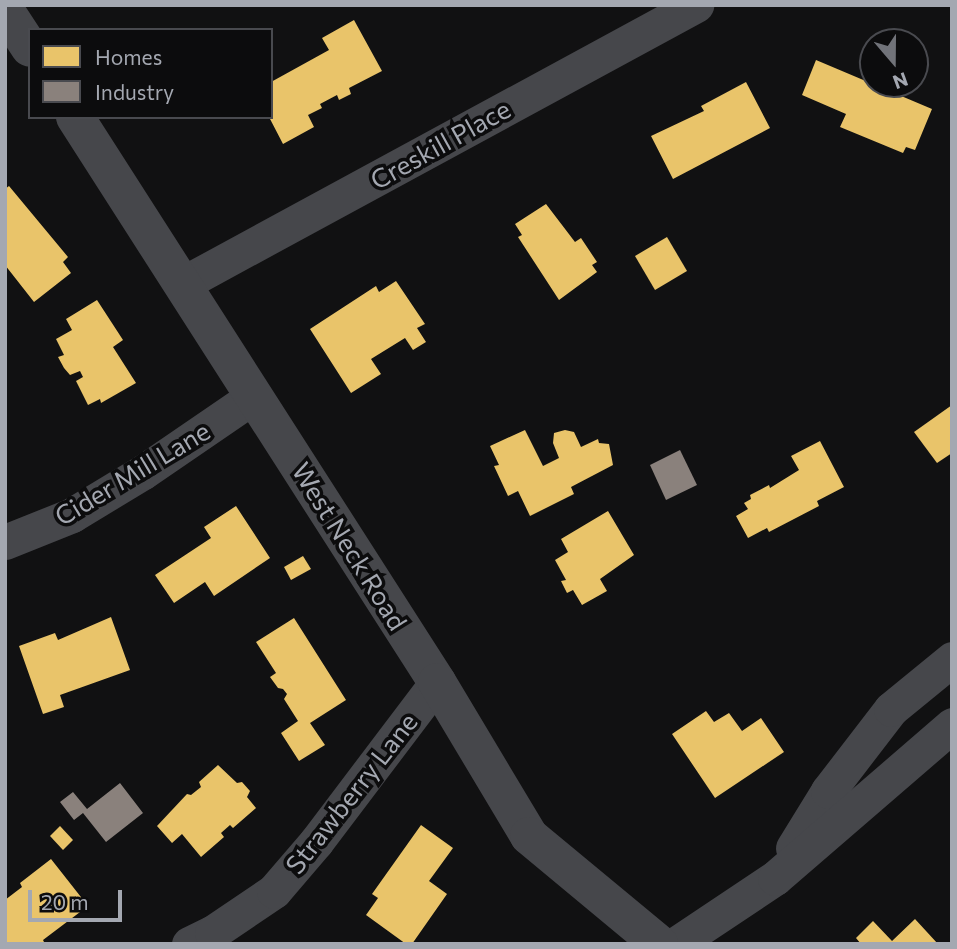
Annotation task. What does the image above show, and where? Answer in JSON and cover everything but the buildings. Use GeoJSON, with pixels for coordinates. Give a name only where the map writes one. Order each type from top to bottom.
{"type":"FeatureCollection","features":[{"type":"Feature","properties":{"kind":"street","name":"Creskill Place"},"geometry":{"type":"LineString","coordinates":[[184,283],[696,5]]}},
{"type":"Feature","properties":{"kind":"street"},"geometry":{"type":"LineString","coordinates":[[5,10],[28,45]]}},
{"type":"Feature","properties":{"kind":"street","name":"West Neck Road"},"geometry":{"type":"LineString","coordinates":[[76,119],[184,283],[436,682],[529,836],[659,944]]}},
{"type":"Feature","properties":{"kind":"street","name":"Cider Mill Lane"},"geometry":{"type":"LineString","coordinates":[[5,542],[72,515],[144,472],[254,396]]}},
{"type":"Feature","properties":{"kind":"street"},"geometry":{"type":"LineString","coordinates":[[775,878],[828,791],[891,709],[952,659]]}},
{"type":"Feature","properties":{"kind":"street","name":"Strawberry Lane"},"geometry":{"type":"LineString","coordinates":[[189,944],[212,933],[274,891],[316,842],[436,682]]}},
{"type":"Feature","properties":{"kind":"street"},"geometry":{"type":"LineString","coordinates":[[676,944],[775,878],[952,725]]}}]}
